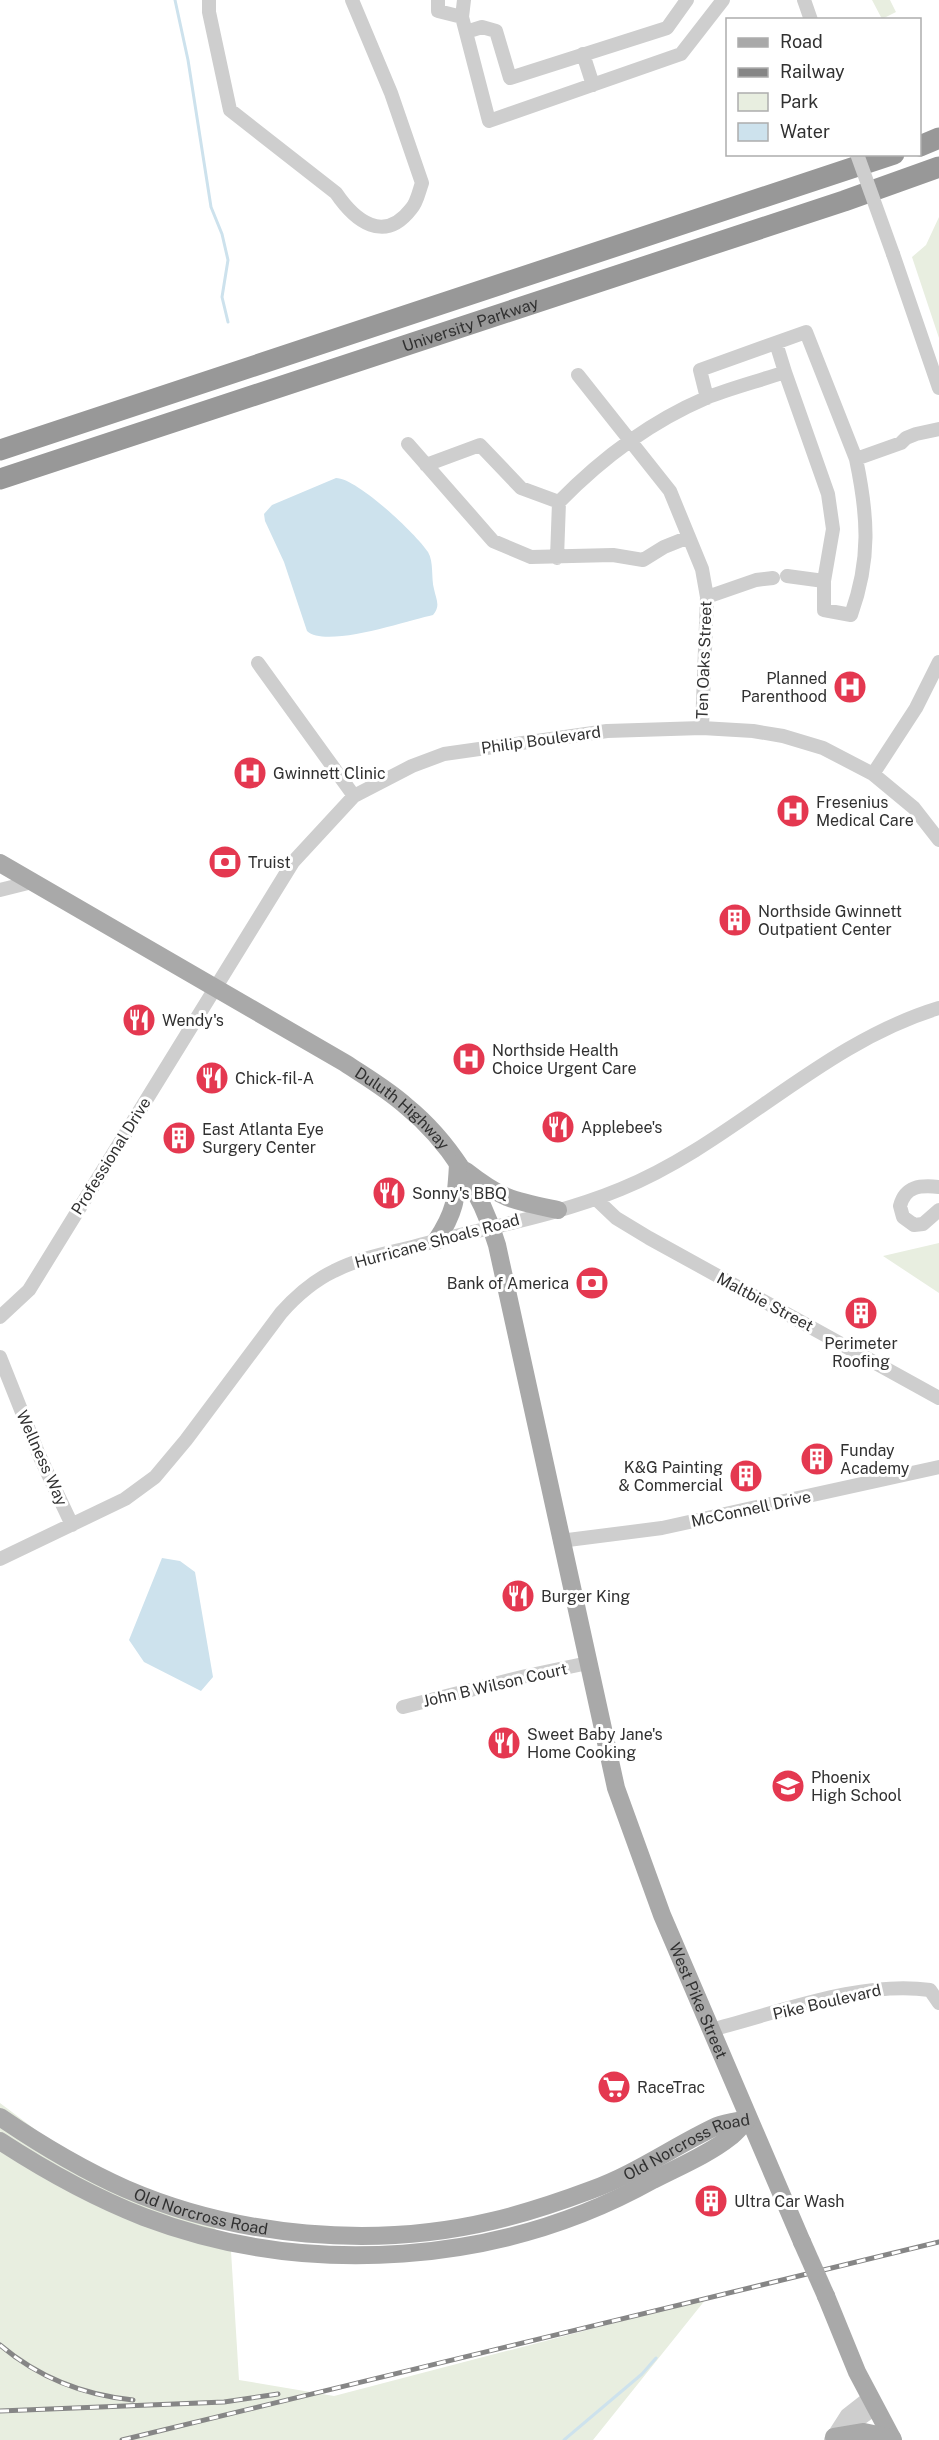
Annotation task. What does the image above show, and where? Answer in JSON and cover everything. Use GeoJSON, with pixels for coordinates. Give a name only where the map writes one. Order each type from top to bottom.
{"type":"FeatureCollection","features":[{"type":"Feature","properties":{"kind":"highway"},"geometry":{"type":"LineString","coordinates":[[921,146],[939,138]]}},
{"type":"Feature","properties":{"kind":"highway","name":"University Parkway"},"geometry":{"type":"LineString","coordinates":[[0,450],[888,156]]}},
{"type":"Feature","properties":{"kind":"highway","name":"University Parkway"},"geometry":{"type":"LineString","coordinates":[[0,479],[844,201],[939,167]]}},
{"type":"Feature","properties":{"kind":"highway"},"geometry":{"type":"LineString","coordinates":[[0,493],[99,459],[163,426]]}},
{"type":"Feature","properties":{"kind":"highway"},"geometry":{"type":"LineString","coordinates":[[0,441],[60,430]]}},
{"type":"Feature","properties":{"kind":"main road","name":"Duluth Highway"},"geometry":{"type":"LineString","coordinates":[[0,863],[345,1063],[390,1093],[417,1116],[458,1164],[492,1226],[560,1541]]}},
{"type":"Feature","properties":{"kind":"main road"},"geometry":{"type":"LineString","coordinates":[[458,1164],[491,1191],[506,1198],[558,1210]]}},
{"type":"Feature","properties":{"kind":"main road"},"geometry":{"type":"LineString","coordinates":[[436,1241],[447,1224],[456,1202],[458,1164]]}},
{"type":"Feature","properties":{"kind":"main road","name":"West Pike Street"},"geometry":{"type":"LineString","coordinates":[[560,1541],[614,1778],[626,1819],[662,1915],[748,2119],[873,2403],[892,2439]]}},
{"type":"Feature","properties":{"kind":"main road","name":"Old Norcross Road"},"geometry":{"type":"LineString","coordinates":[[0,2117],[63,2158],[103,2178],[159,2201],[254,2226],[302,2232],[380,2235],[433,2231],[490,2222],[532,2211],[620,2178],[719,2125],[748,2119]]}},
{"type":"Feature","properties":{"kind":"main road","name":"Old Norcross Road"},"geometry":{"type":"LineString","coordinates":[[0,2141],[28,2160],[86,2192],[136,2214],[173,2226],[222,2239],[281,2250],[381,2254],[441,2250],[523,2234],[572,2219],[636,2190],[728,2139],[748,2119]]}},
{"type":"Feature","properties":{"kind":"main road"},"geometry":{"type":"LineString","coordinates":[[833,2438],[864,2432],[892,2439]]}},
{"type":"Feature","properties":{"kind":"street"},"geometry":{"type":"LineString","coordinates":[[209,0],[209,12],[230,111],[336,193],[349,211],[363,222],[381,227],[395,224],[412,208],[422,183],[391,93],[352,0]]}},
{"type":"Feature","properties":{"kind":"street"},"geometry":{"type":"LineString","coordinates":[[438,0],[438,11],[462,17]]}},
{"type":"Feature","properties":{"kind":"street"},"geometry":{"type":"LineString","coordinates":[[464,0],[462,17],[489,121],[681,54],[723,0]]}},
{"type":"Feature","properties":{"kind":"street"},"geometry":{"type":"LineString","coordinates":[[804,0],[809,18]]}},
{"type":"Feature","properties":{"kind":"street"},"geometry":{"type":"LineString","coordinates":[[466,32],[482,27],[496,31],[510,78],[667,28],[682,2]]}},
{"type":"Feature","properties":{"kind":"street"},"geometry":{"type":"LineString","coordinates":[[583,54],[593,85]]}},
{"type":"Feature","properties":{"kind":"street"},"geometry":{"type":"LineString","coordinates":[[858,156],[939,388]]}},
{"type":"Feature","properties":{"kind":"street"},"geometry":{"type":"LineString","coordinates":[[706,398],[700,370],[806,332],[856,459],[865,504],[866,550],[858,597],[851,615],[824,610],[824,581],[830,559],[833,529],[828,494],[776,343]]}},
{"type":"Feature","properties":{"kind":"street"},"geometry":{"type":"LineString","coordinates":[[557,558],[559,501],[578,482],[656,423],[706,398],[785,372]]}},
{"type":"Feature","properties":{"kind":"street"},"geometry":{"type":"LineString","coordinates":[[578,375],[670,491],[695,552],[709,561],[699,586],[707,595],[756,580],[780,577],[824,581]]}},
{"type":"Feature","properties":{"kind":"street"},"geometry":{"type":"LineString","coordinates":[[856,459],[901,442],[915,434],[939,429]]}},
{"type":"Feature","properties":{"kind":"street"},"geometry":{"type":"LineString","coordinates":[[901,442],[907,444],[939,435]]}},
{"type":"Feature","properties":{"kind":"street"},"geometry":{"type":"LineString","coordinates":[[408,444],[493,541],[531,557],[614,555],[644,560],[664,547],[689,537]]}},
{"type":"Feature","properties":{"kind":"street"},"geometry":{"type":"LineString","coordinates":[[426,465],[480,444],[521,488],[559,501]]}},
{"type":"Feature","properties":{"kind":"street","name":"Ten Oaks Street"},"geometry":{"type":"LineString","coordinates":[[702,728],[707,595]]}},
{"type":"Feature","properties":{"kind":"street"},"geometry":{"type":"LineString","coordinates":[[873,774],[916,708],[939,662]]}},
{"type":"Feature","properties":{"kind":"street"},"geometry":{"type":"LineString","coordinates":[[258,663],[354,796]]}},
{"type":"Feature","properties":{"kind":"street","name":"Philip Boulevard"},"geometry":{"type":"LineString","coordinates":[[215,988],[294,862],[354,796],[412,766],[444,754],[607,731],[702,728],[753,731],[783,736],[824,747],[873,774],[914,808],[939,840]]}},
{"type":"Feature","properties":{"kind":"street"},"geometry":{"type":"LineString","coordinates":[[0,890],[32,882]]}},
{"type":"Feature","properties":{"kind":"street","name":"Professional Drive"},"geometry":{"type":"LineString","coordinates":[[0,1317],[28,1290],[215,988]]}},
{"type":"Feature","properties":{"kind":"street","name":"Hurricane Shoals Road"},"geometry":{"type":"LineString","coordinates":[[0,1559],[125,1499],[164,1468],[270,1326],[305,1289],[326,1275],[352,1263],[596,1199],[648,1176],[678,1159],[867,1038],[907,1019],[939,1008]]}},
{"type":"Feature","properties":{"kind":"street"},"geometry":{"type":"LineString","coordinates":[[939,1187],[917,1186],[906,1192],[900,1206],[903,1217],[914,1225],[923,1224],[939,1210]]}},
{"type":"Feature","properties":{"kind":"street","name":"Maltbie Street"},"geometry":{"type":"LineString","coordinates":[[596,1199],[616,1218],[649,1238],[939,1398]]}},
{"type":"Feature","properties":{"kind":"street","name":"Wellness Way"},"geometry":{"type":"LineString","coordinates":[[0,1357],[39,1455],[72,1525]]}},
{"type":"Feature","properties":{"kind":"street","name":"McConnell Drive"},"geometry":{"type":"LineString","coordinates":[[560,1541],[662,1528],[760,1509],[939,1467]]}},
{"type":"Feature","properties":{"kind":"street","name":"John B Wilson Court"},"geometry":{"type":"LineString","coordinates":[[403,1707],[526,1676],[588,1664]]}},
{"type":"Feature","properties":{"kind":"street","name":"Pike Boulevard"},"geometry":{"type":"LineString","coordinates":[[710,2030],[873,1989],[907,1987],[930,1990],[939,2003]]}},
{"type":"Feature","properties":{"kind":"street"},"geometry":{"type":"LineString","coordinates":[[833,2438],[847,2415],[873,2403]]}},
{"type":"Feature","properties":{"kind":"green space"},"geometry":{"type":"Polygon","coordinates":[[[872,0],[890,0],[896,12],[881,18],[872,0]]]}},
{"type":"Feature","properties":{"kind":"green space"},"geometry":{"type":"Polygon","coordinates":[[[939,217],[939,338],[912,257],[926,245],[939,217]]]}},
{"type":"Feature","properties":{"kind":"green space"},"geometry":{"type":"Polygon","coordinates":[[[939,1243],[939,1293],[883,1256],[939,1243]]]}},
{"type":"Feature","properties":{"kind":"green space"},"geometry":{"type":"Polygon","coordinates":[[[0,2103],[122,2195],[209,2220],[231,2251],[239,2380],[334,2396],[706,2299],[593,2440],[0,2440],[0,2103]]]}},
{"type":"Feature","properties":{"kind":"water"},"geometry":{"type":"Polygon","coordinates":[[[336,478],[358,487],[385,508],[412,533],[428,552],[437,602],[437,609],[433,615],[349,635],[317,636],[307,631],[284,562],[264,514],[272,505],[336,478]]]}},
{"type":"Feature","properties":{"kind":"water"},"geometry":{"type":"Polygon","coordinates":[[[162,1558],[180,1561],[195,1572],[213,1677],[201,1691],[144,1662],[129,1640],[162,1558]]]}},
{"type":"Feature","properties":{"kind":"waterway"},"geometry":{"type":"LineString","coordinates":[[175,0],[188,60],[211,207],[222,234],[228,260],[222,297],[228,322]]}},
{"type":"Feature","properties":{"kind":"waterway"},"geometry":{"type":"LineString","coordinates":[[564,2440],[642,2374],[656,2358]]}},
{"type":"Feature","properties":{"kind":"railway"},"geometry":{"type":"LineString","coordinates":[[122,2440],[939,2242]]}},
{"type":"Feature","properties":{"kind":"railway"},"geometry":{"type":"LineString","coordinates":[[0,2345],[30,2367],[62,2383],[97,2394],[133,2400]]}},
{"type":"Feature","properties":{"kind":"railway"},"geometry":{"type":"LineString","coordinates":[[0,2411],[224,2402],[278,2394]]}},
{"type":"Feature","properties":{"kind":"place","name":"Planned Parenthood"},"geometry":{"type":"Point","coordinates":[850,687]}},
{"type":"Feature","properties":{"kind":"place","name":"Gwinnett Clinic"},"geometry":{"type":"Point","coordinates":[250,773]}},
{"type":"Feature","properties":{"kind":"place","name":"Fresenius Medical Care"},"geometry":{"type":"Point","coordinates":[793,811]}},
{"type":"Feature","properties":{"kind":"place","name":"Truist"},"geometry":{"type":"Point","coordinates":[225,862]}},
{"type":"Feature","properties":{"kind":"place","name":"Northside Gwinnett Outpatient Center"},"geometry":{"type":"Point","coordinates":[735,920]}},
{"type":"Feature","properties":{"kind":"place","name":"Wendy's"},"geometry":{"type":"Point","coordinates":[139,1020]}},
{"type":"Feature","properties":{"kind":"place","name":"Northside Health Choice Urgent Care"},"geometry":{"type":"Point","coordinates":[469,1059]}},
{"type":"Feature","properties":{"kind":"place","name":"Chick-fil-A"},"geometry":{"type":"Point","coordinates":[212,1078]}},
{"type":"Feature","properties":{"kind":"place","name":"Applebee's"},"geometry":{"type":"Point","coordinates":[558,1127]}},
{"type":"Feature","properties":{"kind":"place","name":"East Atlanta Eye Surgery Center"},"geometry":{"type":"Point","coordinates":[179,1138]}},
{"type":"Feature","properties":{"kind":"place","name":"Sonny's BBQ"},"geometry":{"type":"Point","coordinates":[389,1193]}},
{"type":"Feature","properties":{"kind":"place","name":"Bank of America"},"geometry":{"type":"Point","coordinates":[592,1283]}},
{"type":"Feature","properties":{"kind":"place","name":"Perimeter Roofing"},"geometry":{"type":"Point","coordinates":[861,1313]}},
{"type":"Feature","properties":{"kind":"place","name":"Funday Academy"},"geometry":{"type":"Point","coordinates":[817,1459]}},
{"type":"Feature","properties":{"kind":"place","name":"K&G Painting & Commercial"},"geometry":{"type":"Point","coordinates":[746,1476]}},
{"type":"Feature","properties":{"kind":"place","name":"Burger King"},"geometry":{"type":"Point","coordinates":[518,1596]}},
{"type":"Feature","properties":{"kind":"place","name":"Sweet Baby Jane's Home Cooking"},"geometry":{"type":"Point","coordinates":[504,1743]}},
{"type":"Feature","properties":{"kind":"place","name":"Phoenix High School"},"geometry":{"type":"Point","coordinates":[788,1786]}},
{"type":"Feature","properties":{"kind":"place","name":"RaceTrac"},"geometry":{"type":"Point","coordinates":[614,2087]}},
{"type":"Feature","properties":{"kind":"place","name":"Ultra Car Wash"},"geometry":{"type":"Point","coordinates":[711,2201]}}]}
